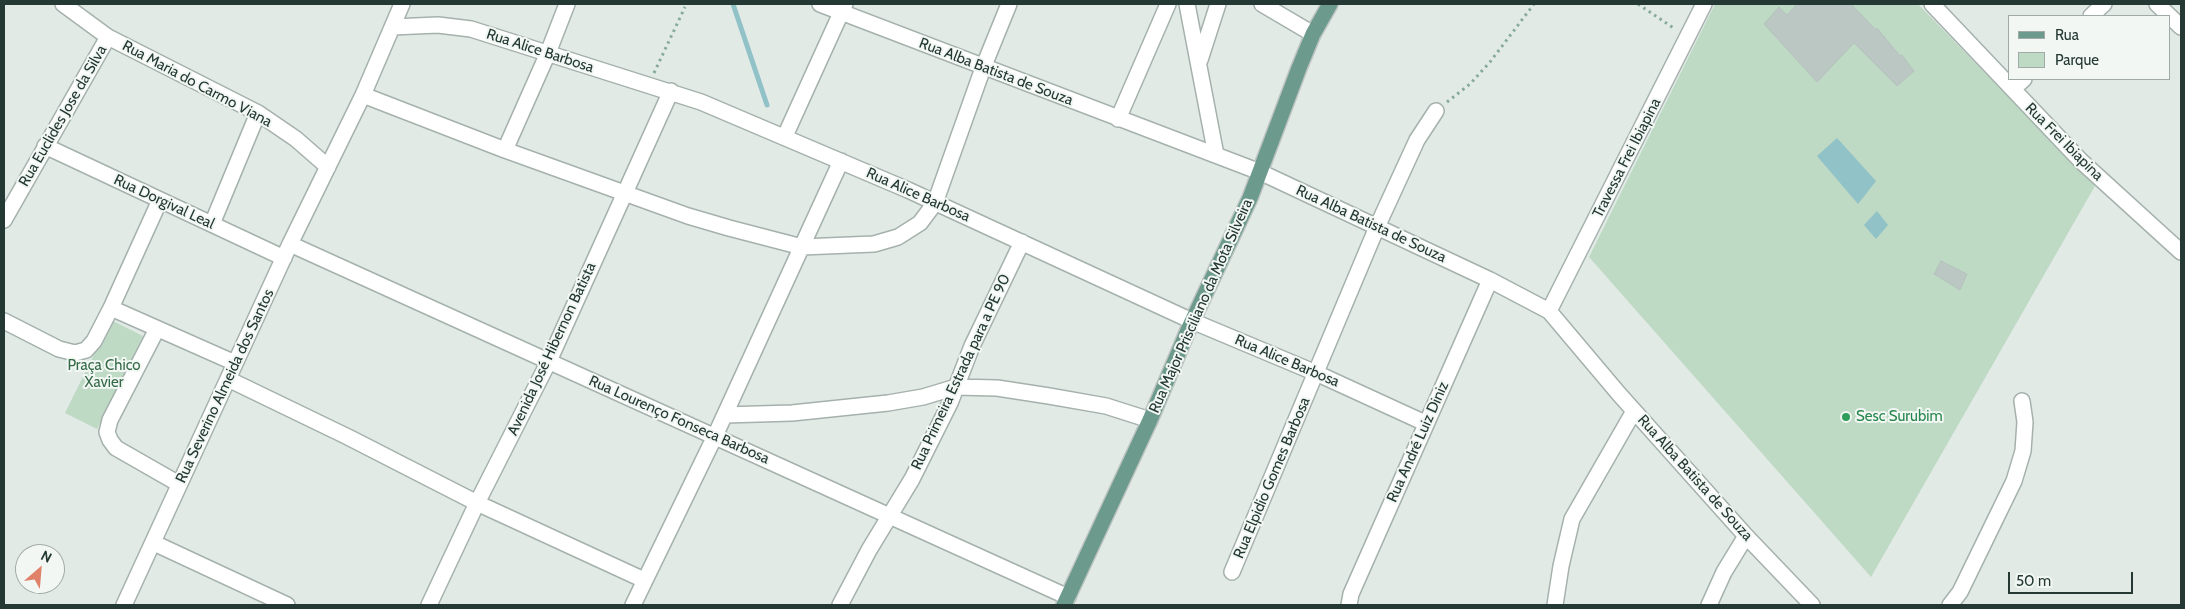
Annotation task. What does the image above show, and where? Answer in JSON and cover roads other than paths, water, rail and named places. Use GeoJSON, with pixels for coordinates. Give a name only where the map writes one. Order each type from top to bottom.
{"type":"FeatureCollection","features":[{"type":"Feature","properties":{"kind":"main road","name":"Rua Major Prisciliano da Mota Silveira"},"geometry":{"type":"LineString","coordinates":[[1066,601],[1150,420],[1192,321],[1250,198],[1313,34],[1330,4]]}},
{"type":"Feature","properties":{"kind":"street","name":"Rua Maria do Carmo Viana"},"geometry":{"type":"LineString","coordinates":[[63,4],[108,37],[258,113],[296,139],[328,167]]}},
{"type":"Feature","properties":{"kind":"street","name":"Rua Severino Almeida dos Santos"},"geometry":{"type":"LineString","coordinates":[[124,605],[290,244],[363,95],[402,4]]}},
{"type":"Feature","properties":{"kind":"street"},"geometry":{"type":"LineString","coordinates":[[505,150],[548,53],[567,4]]}},
{"type":"Feature","properties":{"kind":"street","name":"Rua Alba Batista de Souza"},"geometry":{"type":"LineString","coordinates":[[820,4],[843,8],[983,68],[1260,172],[1490,280],[1549,312],[1634,411],[1746,536],[1812,605]]}},
{"type":"Feature","properties":{"kind":"street"},"geometry":{"type":"LineString","coordinates":[[363,95],[505,150],[688,216],[802,247],[874,244],[898,237],[920,223],[935,203],[983,68],[1009,4]]}},
{"type":"Feature","properties":{"kind":"street"},"geometry":{"type":"LineString","coordinates":[[1118,119],[1168,4]]}},
{"type":"Feature","properties":{"kind":"street"},"geometry":{"type":"LineString","coordinates":[[1187,4],[1216,155]]}},
{"type":"Feature","properties":{"kind":"street"},"geometry":{"type":"LineString","coordinates":[[1199,62],[1218,4]]}},
{"type":"Feature","properties":{"kind":"street"},"geometry":{"type":"LineString","coordinates":[[1262,4],[1313,34]]}},
{"type":"Feature","properties":{"kind":"street","name":"Travessa Frei Ibiapina"},"geometry":{"type":"LineString","coordinates":[[1549,312],[1704,4]]}},
{"type":"Feature","properties":{"kind":"street","name":"Rua Frei Ibiapina"},"geometry":{"type":"LineString","coordinates":[[1932,4],[2008,74]]}},
{"type":"Feature","properties":{"kind":"street"},"geometry":{"type":"LineString","coordinates":[[2092,15],[2104,4]]}},
{"type":"Feature","properties":{"kind":"street"},"geometry":{"type":"LineString","coordinates":[[2157,4],[2168,15]]}},
{"type":"Feature","properties":{"kind":"street"},"geometry":{"type":"LineString","coordinates":[[785,136],[843,8]]}},
{"type":"Feature","properties":{"kind":"street"},"geometry":{"type":"LineString","coordinates":[[2170,16],[2181,27]]}},
{"type":"Feature","properties":{"kind":"street","name":"Rua Alice Barbosa"},"geometry":{"type":"LineString","coordinates":[[392,27],[438,25],[471,29],[671,91],[785,136],[1022,242],[1192,321],[1316,373],[1425,423]]}},
{"type":"Feature","properties":{"kind":"street","name":"Rua Euclides Jose da Silva"},"geometry":{"type":"LineString","coordinates":[[4,220],[108,37]]}},
{"type":"Feature","properties":{"kind":"street","name":"Rua Frei Ibiapina"},"geometry":{"type":"LineString","coordinates":[[2019,84],[2081,161],[2181,252]]}},
{"type":"Feature","properties":{"kind":"street","name":"Avenida José Hibernon Batista"},"geometry":{"type":"LineString","coordinates":[[429,605],[477,503],[549,361],[671,91]]}},
{"type":"Feature","properties":{"kind":"street","name":"Rua Elpidio Gomes Barbosa"},"geometry":{"type":"LineString","coordinates":[[1232,572],[1377,227],[1417,140],[1436,111]]}},
{"type":"Feature","properties":{"kind":"street"},"geometry":{"type":"LineString","coordinates":[[212,224],[258,113]]}},
{"type":"Feature","properties":{"kind":"street","name":"Rua Dorgival Leal"},"geometry":{"type":"LineString","coordinates":[[45,146],[284,258]]}},
{"type":"Feature","properties":{"kind":"street"},"geometry":{"type":"LineString","coordinates":[[632,605],[715,436],[841,161]]}},
{"type":"Feature","properties":{"kind":"street"},"geometry":{"type":"LineString","coordinates":[[4,321],[60,349],[75,353],[86,350],[94,341],[111,308],[160,200]]}},
{"type":"Feature","properties":{"kind":"street","name":"Rua Primeira Estrada para a PE 90"},"geometry":{"type":"LineString","coordinates":[[840,605],[869,550],[916,471],[956,388],[972,346],[1022,242]]}},
{"type":"Feature","properties":{"kind":"street","name":"Rua Lourenço Fonseca Barbosa"},"geometry":{"type":"LineString","coordinates":[[290,244],[890,516],[1066,601]]}},
{"type":"Feature","properties":{"kind":"street","name":"Rua André Luiz Diniz"},"geometry":{"type":"LineString","coordinates":[[1349,605],[1351,594],[1425,423],[1490,280]]}},
{"type":"Feature","properties":{"kind":"street"},"geometry":{"type":"LineString","coordinates":[[111,308],[235,362]]}},
{"type":"Feature","properties":{"kind":"street"},"geometry":{"type":"LineString","coordinates":[[157,329],[110,420],[107,432],[116,448],[179,484]]}},
{"type":"Feature","properties":{"kind":"street"},"geometry":{"type":"LineString","coordinates":[[228,379],[348,437],[477,503],[644,580]]}},
{"type":"Feature","properties":{"kind":"street"},"geometry":{"type":"LineString","coordinates":[[724,415],[792,413],[888,403],[923,397],[956,388],[997,388],[1106,406],[1150,420]]}},
{"type":"Feature","properties":{"kind":"street"},"geometry":{"type":"LineString","coordinates":[[1950,605],[1960,592],[2014,481],[2024,451],[2025,422],[2022,402]]}},
{"type":"Feature","properties":{"kind":"street"},"geometry":{"type":"LineString","coordinates":[[1555,605],[1561,566],[1572,519],[1634,411]]}},
{"type":"Feature","properties":{"kind":"street"},"geometry":{"type":"LineString","coordinates":[[1709,605],[1724,572],[1746,536]]}},
{"type":"Feature","properties":{"kind":"street"},"geometry":{"type":"LineString","coordinates":[[154,543],[287,605]]}},
{"type":"Feature","properties":{"kind":"water"},"geometry":{"type":"Polygon","coordinates":[[[1837,138],[1876,181],[1858,204],[1817,156],[1837,138]]]}},
{"type":"Feature","properties":{"kind":"water"},"geometry":{"type":"Polygon","coordinates":[[[1877,211],[1888,225],[1876,239],[1864,225],[1877,211]]]}},
{"type":"Feature","properties":{"kind":"waterway"},"geometry":{"type":"LineString","coordinates":[[733,4],[767,105]]}},
{"type":"Feature","properties":{"kind":"place","name":"Sesc Surubim"},"geometry":{"type":"Point","coordinates":[1846,417]}},
{"type":"Feature","properties":{"kind":"park label","name":"Praça Chico Xavier"},"geometry":{"type":"Point","coordinates":[104,374]}}]}
